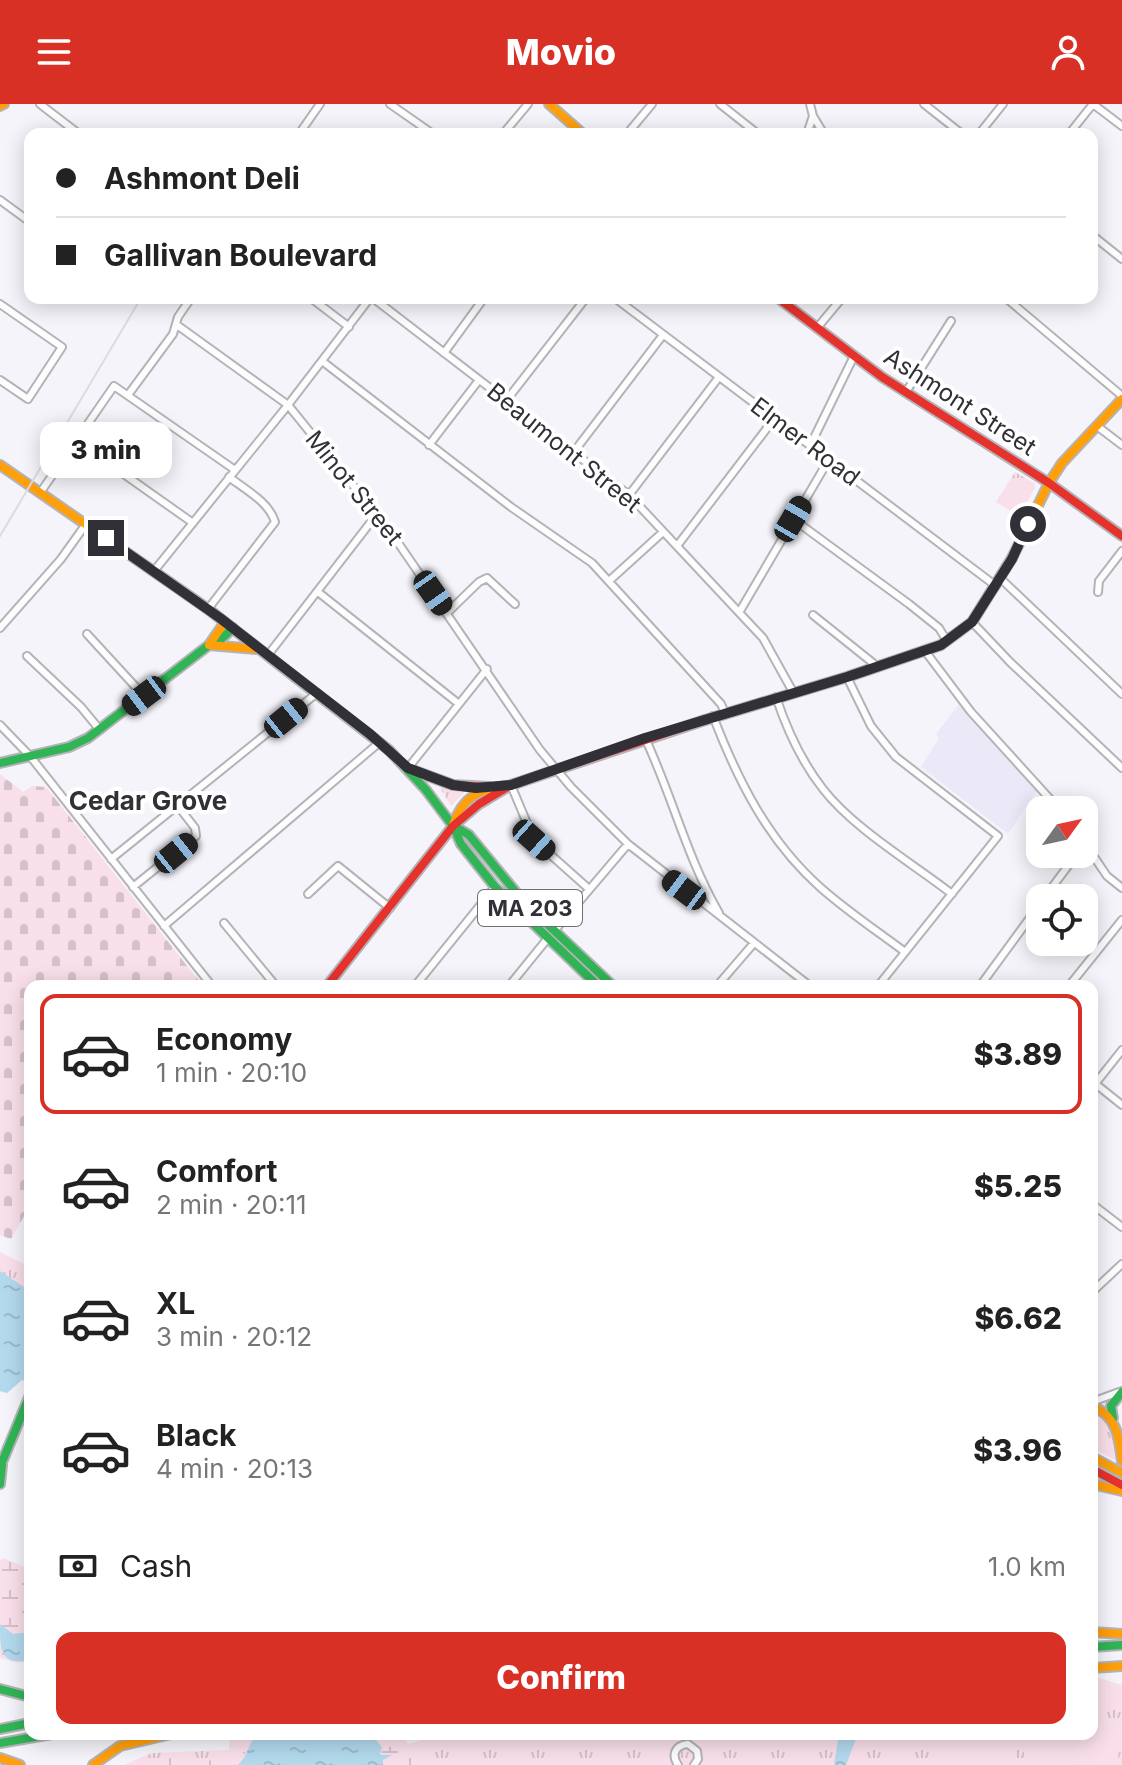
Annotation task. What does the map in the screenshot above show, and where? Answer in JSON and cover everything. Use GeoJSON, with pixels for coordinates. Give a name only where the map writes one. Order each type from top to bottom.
{"type":"FeatureCollection","features":[{"type":"Feature","properties":{"kind":"main road"},"geometry":{"type":"LineString","coordinates":[[549,104],[576,128]]}},
{"type":"Feature","properties":{"kind":"main road","name":"Ashmont Street"},"geometry":{"type":"LineString","coordinates":[[786,304],[906,392],[1049,483],[1122,536]]}},
{"type":"Feature","properties":{"kind":"main road"},"geometry":{"type":"LineString","coordinates":[[332,980],[453,826],[479,804],[511,785],[713,716],[878,667],[947,641],[972,622],[998,582],[1062,463],[1122,397]]}},
{"type":"Feature","properties":{"kind":"main road","name":"MA 203"},"geometry":{"type":"LineString","coordinates":[[0,465],[208,609],[380,742],[408,768],[495,887],[591,980]]}},
{"type":"Feature","properties":{"kind":"main road"},"geometry":{"type":"LineString","coordinates":[[0,763],[69,747],[100,730],[209,645],[218,642],[229,625]]}},
{"type":"Feature","properties":{"kind":"main road"},"geometry":{"type":"LineString","coordinates":[[209,645],[243,646],[265,653]]}},
{"type":"Feature","properties":{"kind":"main road"},"geometry":{"type":"LineString","coordinates":[[408,768],[453,785],[511,785]]}},
{"type":"Feature","properties":{"kind":"main road"},"geometry":{"type":"LineString","coordinates":[[453,826],[460,805],[475,792],[489,787]]}},
{"type":"Feature","properties":{"kind":"main road","name":"MA 203"},"geometry":{"type":"LineString","coordinates":[[453,826],[469,835],[506,883],[607,980]]}},
{"type":"Feature","properties":{"kind":"main road"},"geometry":{"type":"LineString","coordinates":[[1122,1391],[1111,1406],[1122,1461]]}},
{"type":"Feature","properties":{"kind":"main road"},"geometry":{"type":"LineString","coordinates":[[1098,1407],[1113,1419]]}},
{"type":"Feature","properties":{"kind":"main road"},"geometry":{"type":"LineString","coordinates":[[0,1484],[1,1466],[24,1410]]}},
{"type":"Feature","properties":{"kind":"main road"},"geometry":{"type":"LineString","coordinates":[[1098,1460],[1122,1473]]}},
{"type":"Feature","properties":{"kind":"main road"},"geometry":{"type":"LineString","coordinates":[[1098,1472],[1122,1485]]}},
{"type":"Feature","properties":{"kind":"main road"},"geometry":{"type":"LineString","coordinates":[[1098,1485],[1122,1491]]}},
{"type":"Feature","properties":{"kind":"main road"},"geometry":{"type":"LineString","coordinates":[[1098,1632],[1122,1634]]}},
{"type":"Feature","properties":{"kind":"main road"},"geometry":{"type":"LineString","coordinates":[[1098,1647],[1122,1645]]}},
{"type":"Feature","properties":{"kind":"main road"},"geometry":{"type":"LineString","coordinates":[[1098,1654],[1122,1652]]}},
{"type":"Feature","properties":{"kind":"main road"},"geometry":{"type":"LineString","coordinates":[[1098,1661],[1122,1659]]}},
{"type":"Feature","properties":{"kind":"main road"},"geometry":{"type":"LineString","coordinates":[[1098,1668],[1122,1666]]}},
{"type":"Feature","properties":{"kind":"main road"},"geometry":{"type":"LineString","coordinates":[[0,1689],[24,1695]]}},
{"type":"Feature","properties":{"kind":"main road"},"geometry":{"type":"LineString","coordinates":[[0,1722],[24,1718]]}},
{"type":"Feature","properties":{"kind":"main road"},"geometry":{"type":"LineString","coordinates":[[0,1729],[24,1724]]}},
{"type":"Feature","properties":{"kind":"main road"},"geometry":{"type":"LineString","coordinates":[[0,1736],[24,1732]]}},
{"type":"Feature","properties":{"kind":"main road"},"geometry":{"type":"LineString","coordinates":[[0,1743],[24,1739]]}},
{"type":"Feature","properties":{"kind":"main road"},"geometry":{"type":"LineString","coordinates":[[93,1765],[105,1753],[124,1743],[140,1740]]}},
{"type":"Feature","properties":{"kind":"main road"},"geometry":{"type":"LineString","coordinates":[[0,1758],[20,1765]]}},
{"type":"Feature","properties":{"kind":"street"},"geometry":{"type":"LineString","coordinates":[[40,104],[71,128]]}},
{"type":"Feature","properties":{"kind":"street"},"geometry":{"type":"LineString","coordinates":[[303,128],[320,104]]}},
{"type":"Feature","properties":{"kind":"street"},"geometry":{"type":"LineString","coordinates":[[390,104],[424,128]]}},
{"type":"Feature","properties":{"kind":"street"},"geometry":{"type":"LineString","coordinates":[[508,128],[528,104]]}},
{"type":"Feature","properties":{"kind":"street"},"geometry":{"type":"LineString","coordinates":[[632,128],[652,104]]}},
{"type":"Feature","properties":{"kind":"street"},"geometry":{"type":"LineString","coordinates":[[720,104],[750,128]]}},
{"type":"Feature","properties":{"kind":"street"},"geometry":{"type":"LineString","coordinates":[[810,104],[820,128]]}},
{"type":"Feature","properties":{"kind":"street"},"geometry":{"type":"LineString","coordinates":[[924,104],[954,128]]}},
{"type":"Feature","properties":{"kind":"street"},"geometry":{"type":"LineString","coordinates":[[984,128],[1003,104]]}},
{"type":"Feature","properties":{"kind":"street"},"geometry":{"type":"LineString","coordinates":[[1074,128],[1093,104],[1122,126]]}},
{"type":"Feature","properties":{"kind":"street"},"geometry":{"type":"LineString","coordinates":[[809,128],[813,116]]}},
{"type":"Feature","properties":{"kind":"street"},"geometry":{"type":"LineString","coordinates":[[0,200],[24,218]]}},
{"type":"Feature","properties":{"kind":"street"},"geometry":{"type":"LineString","coordinates":[[1098,240],[1122,259]]}},
{"type":"Feature","properties":{"kind":"street"},"geometry":{"type":"LineString","coordinates":[[0,304],[62,347],[28,399],[1,384]]}},
{"type":"Feature","properties":{"kind":"street"},"geometry":{"type":"LineString","coordinates":[[128,395],[173,334],[178,317],[187,304]]}},
{"type":"Feature","properties":{"kind":"street"},"geometry":{"type":"LineString","coordinates":[[319,304],[349,327]]}},
{"type":"Feature","properties":{"kind":"street"},"geometry":{"type":"LineString","coordinates":[[154,571],[367,304]]}},
{"type":"Feature","properties":{"kind":"street","name":"Beaumont Street"},"geometry":{"type":"LineString","coordinates":[[380,304],[629,495],[763,638],[793,692]]}},
{"type":"Feature","properties":{"kind":"street"},"geometry":{"type":"LineString","coordinates":[[444,353],[480,304]]}},
{"type":"Feature","properties":{"kind":"street"},"geometry":{"type":"LineString","coordinates":[[506,401],[581,304]]}},
{"type":"Feature","properties":{"kind":"street","name":"Elmer Road"},"geometry":{"type":"LineString","coordinates":[[623,304],[828,461],[998,582],[1122,694]]}},
{"type":"Feature","properties":{"kind":"street"},"geometry":{"type":"LineString","coordinates":[[817,328],[837,304]]}},
{"type":"Feature","properties":{"kind":"street"},"geometry":{"type":"LineString","coordinates":[[1013,304],[1122,397]]}},
{"type":"Feature","properties":{"kind":"street"},"geometry":{"type":"LineString","coordinates":[[906,392],[951,321]]}},
{"type":"Feature","properties":{"kind":"street","name":"Minot Street"},"geometry":{"type":"LineString","coordinates":[[177,325],[288,405],[377,514],[538,747],[628,844],[800,980]]}},
{"type":"Feature","properties":{"kind":"street"},"geometry":{"type":"LineString","coordinates":[[573,453],[663,335]]}},
{"type":"Feature","properties":{"kind":"street"},"geometry":{"type":"LineString","coordinates":[[810,446],[854,356]]}},
{"type":"Feature","properties":{"kind":"street"},"geometry":{"type":"LineString","coordinates":[[322,361],[511,507],[576,550],[609,581],[721,704],[725,713]]}},
{"type":"Feature","properties":{"kind":"street"},"geometry":{"type":"LineString","coordinates":[[629,495],[719,377]]}},
{"type":"Feature","properties":{"kind":"street"},"geometry":{"type":"LineString","coordinates":[[429,445],[479,380]]}},
{"type":"Feature","properties":{"kind":"street"},"geometry":{"type":"LineString","coordinates":[[40,493],[114,386],[235,470]]}},
{"type":"Feature","properties":{"kind":"street"},"geometry":{"type":"LineString","coordinates":[[677,546],[774,419]]}},
{"type":"Feature","properties":{"kind":"street"},"geometry":{"type":"LineString","coordinates":[[1097,426],[1122,445]]}},
{"type":"Feature","properties":{"kind":"street"},"geometry":{"type":"LineString","coordinates":[[77,441],[193,523]]}},
{"type":"Feature","properties":{"kind":"street"},"geometry":{"type":"LineString","coordinates":[[740,611],[828,461]]}},
{"type":"Feature","properties":{"kind":"street"},"geometry":{"type":"LineString","coordinates":[[208,609],[275,522],[271,512],[260,501],[229,477]]}},
{"type":"Feature","properties":{"kind":"street"},"geometry":{"type":"LineString","coordinates":[[265,653],[318,592],[377,514]]}},
{"type":"Feature","properties":{"kind":"street"},"geometry":{"type":"LineString","coordinates":[[793,519],[909,604],[939,628],[947,641]]}},
{"type":"Feature","properties":{"kind":"street"},"geometry":{"type":"LineString","coordinates":[[0,628],[61,559],[86,524]]}},
{"type":"Feature","properties":{"kind":"street"},"geometry":{"type":"LineString","coordinates":[[609,581],[663,532]]}},
{"type":"Feature","properties":{"kind":"street"},"geometry":{"type":"LineString","coordinates":[[1098,592],[1099,581],[1122,551]]}},
{"type":"Feature","properties":{"kind":"street"},"geometry":{"type":"LineString","coordinates":[[447,613],[487,578],[515,604]]}},
{"type":"Feature","properties":{"kind":"street"},"geometry":{"type":"LineString","coordinates":[[318,592],[459,704]]}},
{"type":"Feature","properties":{"kind":"street"},"geometry":{"type":"LineString","coordinates":[[813,615],[878,667]]}},
{"type":"Feature","properties":{"kind":"street"},"geometry":{"type":"LineString","coordinates":[[972,622],[1122,768]]}},
{"type":"Feature","properties":{"kind":"street"},"geometry":{"type":"LineString","coordinates":[[87,634],[144,696]]}},
{"type":"Feature","properties":{"kind":"street"},"geometry":{"type":"LineString","coordinates":[[925,651],[977,718],[1047,796]]}},
{"type":"Feature","properties":{"kind":"street"},"geometry":{"type":"LineString","coordinates":[[27,656],[81,707],[100,730]]}},
{"type":"Feature","properties":{"kind":"street"},"geometry":{"type":"LineString","coordinates":[[408,768],[487,669]]}},
{"type":"Feature","properties":{"kind":"street"},"geometry":{"type":"LineString","coordinates":[[847,677],[871,726],[896,757],[998,836],[883,980]]}},
{"type":"Feature","properties":{"kind":"street"},"geometry":{"type":"LineString","coordinates":[[111,859],[317,693]]}},
{"type":"Feature","properties":{"kind":"street"},"geometry":{"type":"LineString","coordinates":[[776,697],[789,734],[825,792],[863,827],[952,894]]}},
{"type":"Feature","properties":{"kind":"street"},"geometry":{"type":"LineString","coordinates":[[713,716],[745,791],[788,854],[821,888],[905,952]]}},
{"type":"Feature","properties":{"kind":"street"},"geometry":{"type":"LineString","coordinates":[[0,725],[30,756],[207,980]]}},
{"type":"Feature","properties":{"kind":"street"},"geometry":{"type":"LineString","coordinates":[[645,738],[667,786],[697,870],[721,916]]}},
{"type":"Feature","properties":{"kind":"street"},"geometry":{"type":"LineString","coordinates":[[164,926],[380,742]]}},
{"type":"Feature","properties":{"kind":"street"},"geometry":{"type":"LineString","coordinates":[[511,785],[534,840],[589,889]]}},
{"type":"Feature","properties":{"kind":"street"},"geometry":{"type":"LineString","coordinates":[[133,887],[196,836],[195,828],[178,806]]}},
{"type":"Feature","properties":{"kind":"street"},"geometry":{"type":"LineString","coordinates":[[514,980],[628,844]]}},
{"type":"Feature","properties":{"kind":"street"},"geometry":{"type":"LineString","coordinates":[[1098,863],[1107,876],[1122,888]]}},
{"type":"Feature","properties":{"kind":"street"},"geometry":{"type":"LineString","coordinates":[[308,894],[338,866],[390,908]]}},
{"type":"Feature","properties":{"kind":"street"},"geometry":{"type":"LineString","coordinates":[[420,980],[495,887]]}},
{"type":"Feature","properties":{"kind":"street"},"geometry":{"type":"LineString","coordinates":[[1074,980],[1122,920]]}},
{"type":"Feature","properties":{"kind":"street"},"geometry":{"type":"LineString","coordinates":[[224,923],[271,980]]}},
{"type":"Feature","properties":{"kind":"street"},"geometry":{"type":"LineString","coordinates":[[984,980],[1026,923]]}},
{"type":"Feature","properties":{"kind":"street"},"geometry":{"type":"LineString","coordinates":[[722,980],[754,943]]}},
{"type":"Feature","properties":{"kind":"street"},"geometry":{"type":"LineString","coordinates":[[1098,1077],[1122,1050]]}},
{"type":"Feature","properties":{"kind":"street"},"geometry":{"type":"LineString","coordinates":[[1098,1085],[1122,1105]]}},
{"type":"Feature","properties":{"kind":"street"},"geometry":{"type":"LineString","coordinates":[[1098,1209],[1122,1227]]}},
{"type":"Feature","properties":{"kind":"street"},"geometry":{"type":"LineString","coordinates":[[1098,1286],[1122,1264]]}},
{"type":"Feature","properties":{"kind":"street"},"geometry":{"type":"LineString","coordinates":[[1098,1401],[1122,1391]]}},
{"type":"Feature","properties":{"kind":"street"},"geometry":{"type":"LineString","coordinates":[[686,1740],[698,1755],[694,1765]]}},
{"type":"Feature","properties":{"kind":"street"},"geometry":{"type":"LineString","coordinates":[[678,1765],[674,1754],[688,1745],[689,1740]]}},
{"type":"Feature","properties":{"kind":"shaded area"},"geometry":{"type":"Polygon","coordinates":[[[959,704],[1010,763],[1038,789],[1033,796],[1026,796],[1026,807],[1008,834],[921,767],[939,738],[936,734],[959,704]]]}},
{"type":"Feature","properties":{"kind":"green space"},"geometry":{"type":"Polygon","coordinates":[[[1015,472],[1034,483],[1035,488],[1019,516],[996,502],[1015,472]]]}},
{"type":"Feature","properties":{"kind":"green space"},"geometry":{"type":"Polygon","coordinates":[[[0,774],[23,792],[32,786],[46,787],[198,980],[24,980],[24,1216],[11,1239],[0,1235],[0,774]]]}},
{"type":"Feature","properties":{"kind":"green space"},"geometry":{"type":"Polygon","coordinates":[[[443,786],[464,793],[451,806],[440,788],[443,786]]]}},
{"type":"Feature","properties":{"kind":"green space"},"geometry":{"type":"Polygon","coordinates":[[[0,1252],[24,1264],[24,1381],[7,1393],[0,1391],[0,1252]]]}},
{"type":"Feature","properties":{"kind":"green space"},"geometry":{"type":"Polygon","coordinates":[[[1098,1414],[1105,1416],[1113,1434],[1119,1462],[1098,1451],[1098,1414]]]}},
{"type":"Feature","properties":{"kind":"green space"},"geometry":{"type":"Polygon","coordinates":[[[3,1558],[24,1567],[24,1661],[17,1663],[0,1658],[0,1561],[3,1558]]]}},
{"type":"Feature","properties":{"kind":"green space"},"geometry":{"type":"Polygon","coordinates":[[[1098,1678],[1122,1685],[1122,1765],[124,1765],[152,1753],[229,1750],[230,1740],[406,1740],[408,1744],[423,1740],[1098,1740],[1098,1678]]]}},
{"type":"Feature","properties":{"kind":"green space"},"geometry":{"type":"Polygon","coordinates":[[[1116,1722],[1119,1765],[1078,1765],[1077,1740],[1098,1740],[1098,1723],[1116,1722]]]}},
{"type":"Feature","properties":{"kind":"green space"},"geometry":{"type":"Polygon","coordinates":[[[255,1740],[253,1765],[147,1765],[177,1755],[214,1761],[241,1757],[255,1740]]]}},
{"type":"Feature","properties":{"kind":"green space"},"geometry":{"type":"Polygon","coordinates":[[[371,1740],[376,1740],[382,1746],[415,1743],[419,1753],[418,1765],[369,1765],[371,1740]]]}},
{"type":"Feature","properties":{"kind":"green space"},"geometry":{"type":"Polygon","coordinates":[[[936,1740],[1016,1740],[1016,1765],[936,1765],[936,1740]]]}},
{"type":"Feature","properties":{"kind":"green space"},"geometry":{"type":"Polygon","coordinates":[[[1074,1749],[1075,1765],[1024,1765],[1024,1752],[1074,1749]]]}},
{"type":"Feature","properties":{"kind":"water"},"geometry":{"type":"Polygon","coordinates":[[[0,1271],[24,1287],[24,1381],[7,1393],[0,1391],[0,1271]]]}},
{"type":"Feature","properties":{"kind":"water"},"geometry":{"type":"Polygon","coordinates":[[[0,1624],[13,1634],[24,1633],[24,1661],[7,1658],[0,1641],[0,1624]]]}},
{"type":"Feature","properties":{"kind":"water"},"geometry":{"type":"Polygon","coordinates":[[[252,1740],[376,1740],[382,1747],[380,1755],[392,1755],[383,1760],[383,1765],[238,1765],[252,1740]]]}},
{"type":"Feature","properties":{"kind":"water"},"geometry":{"type":"Polygon","coordinates":[[[838,1740],[856,1740],[846,1765],[834,1765],[838,1740]]]}},
{"type":"Feature","properties":{"kind":"tram line"},"geometry":{"type":"LineString","coordinates":[[0,536],[137,304]]}},
{"type":"Feature","properties":{"kind":"traffic: fast"},"geometry":{"type":"LineString","coordinates":[[705,720],[941,645],[972,622],[1012,558]]}},
{"type":"Feature","properties":{"kind":"traffic: fast"},"geometry":{"type":"LineString","coordinates":[[0,763],[69,747],[88,738],[233,628]]}},
{"type":"Feature","properties":{"kind":"traffic: fast"},"geometry":{"type":"LineString","coordinates":[[295,677],[389,750],[426,790],[453,826],[461,844],[495,887],[592,980]]}},
{"type":"Feature","properties":{"kind":"traffic: fast"},"geometry":{"type":"LineString","coordinates":[[454,826],[469,835],[524,902],[607,980]]}},
{"type":"Feature","properties":{"kind":"traffic: fast"},"geometry":{"type":"LineString","coordinates":[[1113,1418],[1111,1406],[1122,1392]]}},
{"type":"Feature","properties":{"kind":"traffic: fast"},"geometry":{"type":"LineString","coordinates":[[0,1467],[24,1409]]}},
{"type":"Feature","properties":{"kind":"traffic: fast"},"geometry":{"type":"LineString","coordinates":[[0,1484],[2,1465]]}},
{"type":"Feature","properties":{"kind":"traffic: fast"},"geometry":{"type":"LineString","coordinates":[[1098,1647],[1122,1645]]}},
{"type":"Feature","properties":{"kind":"traffic: fast"},"geometry":{"type":"LineString","coordinates":[[0,1689],[24,1695]]}},
{"type":"Feature","properties":{"kind":"traffic: fast"},"geometry":{"type":"LineString","coordinates":[[0,1729],[24,1724]]}},
{"type":"Feature","properties":{"kind":"traffic: fast"},"geometry":{"type":"LineString","coordinates":[[0,1743],[24,1739]]}},
{"type":"Feature","properties":{"kind":"traffic: slow"},"geometry":{"type":"LineString","coordinates":[[0,106],[4,104]]}},
{"type":"Feature","properties":{"kind":"traffic: slow"},"geometry":{"type":"LineString","coordinates":[[549,104],[576,128]]}},
{"type":"Feature","properties":{"kind":"traffic: slow"},"geometry":{"type":"LineString","coordinates":[[1012,558],[1062,463],[1122,399]]}},
{"type":"Feature","properties":{"kind":"traffic: slow"},"geometry":{"type":"LineString","coordinates":[[0,465],[208,609],[295,677]]}},
{"type":"Feature","properties":{"kind":"traffic: slow"},"geometry":{"type":"LineString","coordinates":[[209,645],[225,622]]}},
{"type":"Feature","properties":{"kind":"traffic: slow"},"geometry":{"type":"LineString","coordinates":[[209,645],[256,649]]}},
{"type":"Feature","properties":{"kind":"traffic: slow"},"geometry":{"type":"LineString","coordinates":[[453,825],[473,796],[488,789],[507,786]]}},
{"type":"Feature","properties":{"kind":"traffic: slow"},"geometry":{"type":"LineString","coordinates":[[1098,1409],[1112,1421],[1122,1461]]}},
{"type":"Feature","properties":{"kind":"traffic: slow"},"geometry":{"type":"LineString","coordinates":[[1098,1460],[1122,1473]]}},
{"type":"Feature","properties":{"kind":"traffic: slow"},"geometry":{"type":"LineString","coordinates":[[1098,1485],[1122,1491]]}},
{"type":"Feature","properties":{"kind":"traffic: slow"},"geometry":{"type":"LineString","coordinates":[[1098,1632],[1122,1634]]}},
{"type":"Feature","properties":{"kind":"traffic: slow"},"geometry":{"type":"LineString","coordinates":[[1098,1668],[1122,1666]]}},
{"type":"Feature","properties":{"kind":"traffic: slow"},"geometry":{"type":"LineString","coordinates":[[93,1765],[120,1746],[146,1740]]}},
{"type":"Feature","properties":{"kind":"traffic: slow"},"geometry":{"type":"LineString","coordinates":[[0,1758],[20,1765]]}},
{"type":"Feature","properties":{"kind":"traffic: jam"},"geometry":{"type":"LineString","coordinates":[[786,304],[882,377],[1049,483],[1122,536]]}},
{"type":"Feature","properties":{"kind":"traffic: jam"},"geometry":{"type":"LineString","coordinates":[[453,826],[479,804],[511,785],[705,720]]}},
{"type":"Feature","properties":{"kind":"traffic: jam"},"geometry":{"type":"LineString","coordinates":[[412,770],[453,785],[489,787]]}},
{"type":"Feature","properties":{"kind":"traffic: jam"},"geometry":{"type":"LineString","coordinates":[[332,980],[453,826]]}},
{"type":"Feature","properties":{"kind":"traffic: jam"},"geometry":{"type":"LineString","coordinates":[[1098,1472],[1122,1485]]}},
{"type":"Feature","properties":{"kind":"district","name":"Cedar Grove"},"geometry":{"type":"Point","coordinates":[148,801]}},
{"type":"Feature","properties":{"kind":"route"},"geometry":{"type":"LineString","coordinates":[[106,538],[220,618],[370,734],[408,768],[453,785],[476,788],[511,785],[645,738],[941,645],[972,622],[1012,559],[1028,524]]}}]}
